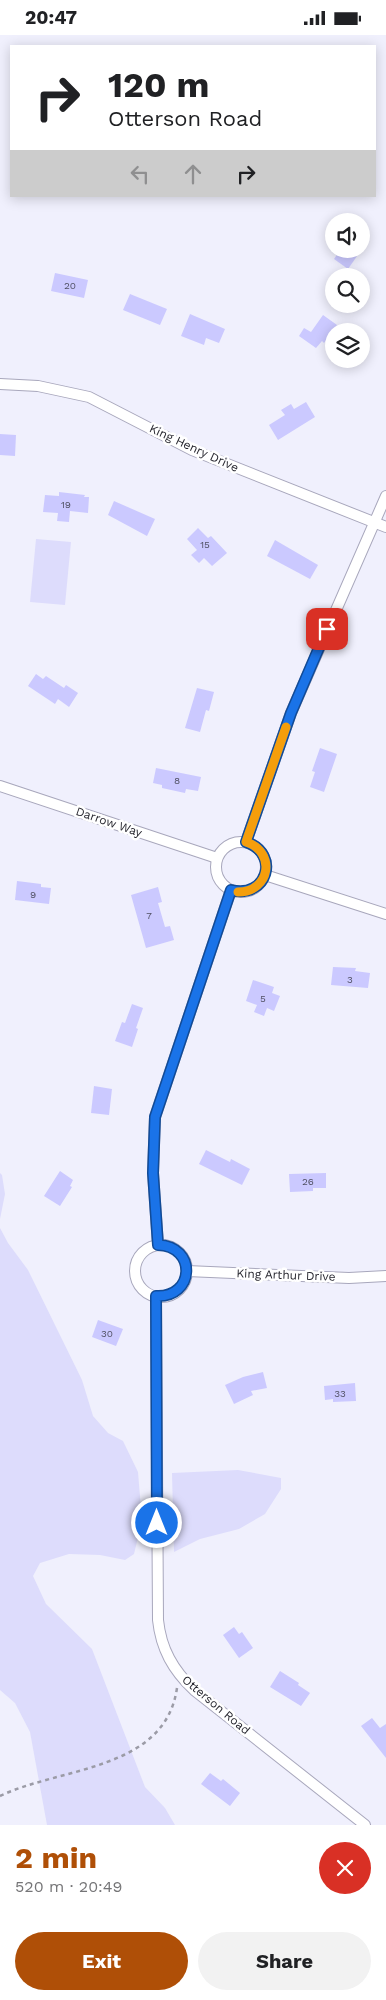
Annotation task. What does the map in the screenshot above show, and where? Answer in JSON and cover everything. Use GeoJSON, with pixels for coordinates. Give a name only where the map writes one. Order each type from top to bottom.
{"type":"FeatureCollection","features":[{"type":"Feature","properties":{"kind":"street","name":"King Henry Drive"},"geometry":{"type":"LineString","coordinates":[[0,384],[38,386],[89,397],[192,449],[374,524],[386,527]]}},
{"type":"Feature","properties":{"kind":"street"},"geometry":{"type":"LineString","coordinates":[[246,842],[294,705],[386,496]]}},
{"type":"Feature","properties":{"kind":"street","name":"Darrow Way"},"geometry":{"type":"LineString","coordinates":[[0,786],[217,859]]}},
{"type":"Feature","properties":{"kind":"street"},"geometry":{"type":"LineString","coordinates":[[246,842],[262,852],[266,863],[265,875],[262,881],[252,890],[245,892],[231,890],[218,877],[216,871],[217,859],[220,853],[229,845],[246,842]]}},
{"type":"Feature","properties":{"kind":"street"},"geometry":{"type":"LineString","coordinates":[[265,875],[386,914]]}},
{"type":"Feature","properties":{"kind":"street"},"geometry":{"type":"LineString","coordinates":[[158,1245],[153,1173],[155,1117],[231,890]]}},
{"type":"Feature","properties":{"kind":"street"},"geometry":{"type":"LineString","coordinates":[[158,1245],[165,1245],[178,1252],[186,1264],[187,1271],[182,1285],[177,1291],[163,1297],[156,1296],[142,1289],[135,1274],[138,1258],[143,1252],[158,1245]]}},
{"type":"Feature","properties":{"kind":"street","name":"King Arthur Drive"},"geometry":{"type":"LineString","coordinates":[[187,1271],[349,1278],[386,1276]]}},
{"type":"Feature","properties":{"kind":"street","name":"Otterson Road"},"geometry":{"type":"LineString","coordinates":[[156,1296],[158,1620],[159,1633],[164,1649],[177,1671],[194,1690],[365,1825]]}},
{"type":"Feature","properties":{"kind":"path"},"geometry":{"type":"LineString","coordinates":[[0,1796],[13,1789],[98,1766],[136,1749],[153,1737],[166,1723],[174,1706],[177,1689],[177,1671]]}},
{"type":"Feature","properties":{"kind":"shaded area"},"geometry":{"type":"Polygon","coordinates":[[[36,539],[71,542],[65,605],[30,602],[36,539]]]}},
{"type":"Feature","properties":{"kind":"shaded area"},"geometry":{"type":"Polygon","coordinates":[[[0,1173],[5,1194],[0,1219],[0,1173]]]}},
{"type":"Feature","properties":{"kind":"shaded area"},"geometry":{"type":"Polygon","coordinates":[[[0,1228],[8,1243],[28,1270],[82,1380],[93,1416],[108,1433],[123,1441],[138,1472],[142,1521],[134,1554],[125,1560],[100,1555],[69,1554],[40,1563],[33,1576],[46,1604],[92,1649],[145,1787],[165,1808],[175,1825],[47,1825],[30,1732],[15,1703],[0,1690],[0,1228]]]}},
{"type":"Feature","properties":{"kind":"shaded area"},"geometry":{"type":"Polygon","coordinates":[[[238,1470],[281,1478],[281,1489],[265,1514],[239,1529],[200,1539],[174,1552],[172,1473],[238,1470]]]}},
{"type":"Feature","properties":{"kind":"building"},"geometry":{"type":"Polygon","coordinates":[[[335,258],[356,258],[349,268],[335,258]]]}},
{"type":"Feature","properties":{"kind":"building"},"geometry":{"type":"Polygon","coordinates":[[[55,273],[88,280],[84,298],[51,291],[55,273]]]}},
{"type":"Feature","properties":{"kind":"building"},"geometry":{"type":"Polygon","coordinates":[[[130,294],[167,309],[160,325],[123,310],[130,294]]]}},
{"type":"Feature","properties":{"kind":"building"},"geometry":{"type":"Polygon","coordinates":[[[190,314],[225,329],[219,343],[206,338],[204,345],[181,336],[190,314]]]}},
{"type":"Feature","properties":{"kind":"building"},"geometry":{"type":"Polygon","coordinates":[[[323,315],[334,323],[325,323],[325,342],[324,343],[322,341],[316,348],[299,336],[304,328],[311,332],[323,315]]]}},
{"type":"Feature","properties":{"kind":"building"},"geometry":{"type":"Polygon","coordinates":[[[306,402],[315,417],[278,440],[269,425],[285,415],[281,410],[291,404],[294,409],[306,402]]]}},
{"type":"Feature","properties":{"kind":"building"},"geometry":{"type":"Polygon","coordinates":[[[0,434],[16,435],[15,456],[0,455],[0,434]]]}},
{"type":"Feature","properties":{"kind":"building"},"geometry":{"type":"Polygon","coordinates":[[[59,492],[89,497],[88,513],[70,511],[69,522],[57,521],[58,513],[43,512],[45,495],[59,496],[59,492]]]}},
{"type":"Feature","properties":{"kind":"building"},"geometry":{"type":"Polygon","coordinates":[[[114,501],[155,519],[147,536],[108,515],[114,501]]]}},
{"type":"Feature","properties":{"kind":"building"},"geometry":{"type":"Polygon","coordinates":[[[198,528],[208,538],[211,536],[227,553],[212,566],[204,558],[199,563],[191,555],[197,550],[187,539],[198,528]]]}},
{"type":"Feature","properties":{"kind":"building"},"geometry":{"type":"Polygon","coordinates":[[[275,540],[318,565],[310,579],[267,556],[275,540]]]}},
{"type":"Feature","properties":{"kind":"building"},"geometry":{"type":"Polygon","coordinates":[[[36,674],[43,679],[46,676],[64,688],[66,685],[78,693],[69,707],[58,699],[55,704],[28,686],[36,674]]]}},
{"type":"Feature","properties":{"kind":"building"},"geometry":{"type":"Polygon","coordinates":[[[197,688],[214,692],[209,711],[206,710],[200,732],[185,728],[197,688]]]}},
{"type":"Feature","properties":{"kind":"building"},"geometry":{"type":"Polygon","coordinates":[[[320,748],[337,754],[324,792],[310,787],[315,772],[312,771],[320,748]]]}},
{"type":"Feature","properties":{"kind":"building"},"geometry":{"type":"Polygon","coordinates":[[[156,768],[201,777],[198,791],[186,789],[185,793],[162,788],[162,785],[153,783],[156,768]]]}},
{"type":"Feature","properties":{"kind":"building"},"geometry":{"type":"Polygon","coordinates":[[[17,881],[41,884],[41,887],[51,888],[49,904],[15,900],[17,881]]]}},
{"type":"Feature","properties":{"kind":"building"},"geometry":{"type":"Polygon","coordinates":[[[158,887],[162,902],[158,903],[165,927],[170,926],[174,940],[146,948],[131,895],[158,887]]]}},
{"type":"Feature","properties":{"kind":"building"},"geometry":{"type":"Polygon","coordinates":[[[333,967],[356,968],[355,971],[370,973],[368,988],[331,985],[333,967]]]}},
{"type":"Feature","properties":{"kind":"building"},"geometry":{"type":"Polygon","coordinates":[[[253,980],[274,987],[272,993],[280,996],[274,1011],[267,1008],[264,1016],[254,1012],[257,1005],[246,1001],[253,980]]]}},
{"type":"Feature","properties":{"kind":"building"},"geometry":{"type":"Polygon","coordinates":[[[132,1004],[143,1008],[132,1047],[115,1041],[122,1022],[125,1023],[132,1004]]]}},
{"type":"Feature","properties":{"kind":"building"},"geometry":{"type":"Polygon","coordinates":[[[94,1086],[112,1089],[109,1115],[91,1113],[94,1086]]]}},
{"type":"Feature","properties":{"kind":"building"},"geometry":{"type":"Polygon","coordinates":[[[206,1150],[230,1162],[231,1159],[250,1169],[242,1185],[199,1164],[206,1150]]]}},
{"type":"Feature","properties":{"kind":"building"},"geometry":{"type":"Polygon","coordinates":[[[60,1171],[73,1180],[70,1186],[72,1187],[60,1206],[44,1196],[60,1171]]]}},
{"type":"Feature","properties":{"kind":"building"},"geometry":{"type":"Polygon","coordinates":[[[326,1173],[326,1188],[313,1188],[313,1191],[290,1192],[289,1174],[326,1173]]]}},
{"type":"Feature","properties":{"kind":"building"},"geometry":{"type":"Polygon","coordinates":[[[98,1320],[123,1329],[116,1346],[92,1337],[98,1320]]]}},
{"type":"Feature","properties":{"kind":"building"},"geometry":{"type":"Polygon","coordinates":[[[263,1372],[267,1388],[251,1391],[253,1395],[234,1404],[225,1385],[243,1377],[263,1372]]]}},
{"type":"Feature","properties":{"kind":"building"},"geometry":{"type":"Polygon","coordinates":[[[355,1383],[356,1401],[333,1402],[333,1399],[325,1400],[324,1386],[355,1383]]]}},
{"type":"Feature","properties":{"kind":"building"},"geometry":{"type":"Polygon","coordinates":[[[234,1627],[239,1634],[242,1632],[253,1648],[239,1658],[223,1635],[234,1627]]]}},
{"type":"Feature","properties":{"kind":"building"},"geometry":{"type":"Polygon","coordinates":[[[280,1671],[299,1683],[298,1685],[310,1693],[301,1706],[270,1687],[280,1671]]]}},
{"type":"Feature","properties":{"kind":"building"},"geometry":{"type":"Polygon","coordinates":[[[372,1718],[380,1728],[386,1724],[386,1758],[361,1726],[372,1718]]]}},
{"type":"Feature","properties":{"kind":"building"},"geometry":{"type":"Polygon","coordinates":[[[210,1773],[221,1781],[223,1779],[240,1793],[230,1806],[201,1784],[210,1773]]]}},
{"type":"Feature","properties":{"kind":"slow traffic"},"geometry":{"type":"LineString","coordinates":[[238,892],[252,890],[262,881],[265,875],[266,863],[262,852],[257,847],[246,842],[286,727]]}},
{"type":"Feature","properties":{"kind":"route"},"geometry":{"type":"LineString","coordinates":[[157,1523],[156,1296],[163,1297],[177,1291],[186,1278],[187,1271],[183,1257],[178,1252],[165,1245],[158,1245],[153,1173],[155,1117],[231,890],[238,892],[252,890],[262,881],[265,875],[266,863],[262,852],[257,847],[246,842],[291,713],[327,629]]}}]}
